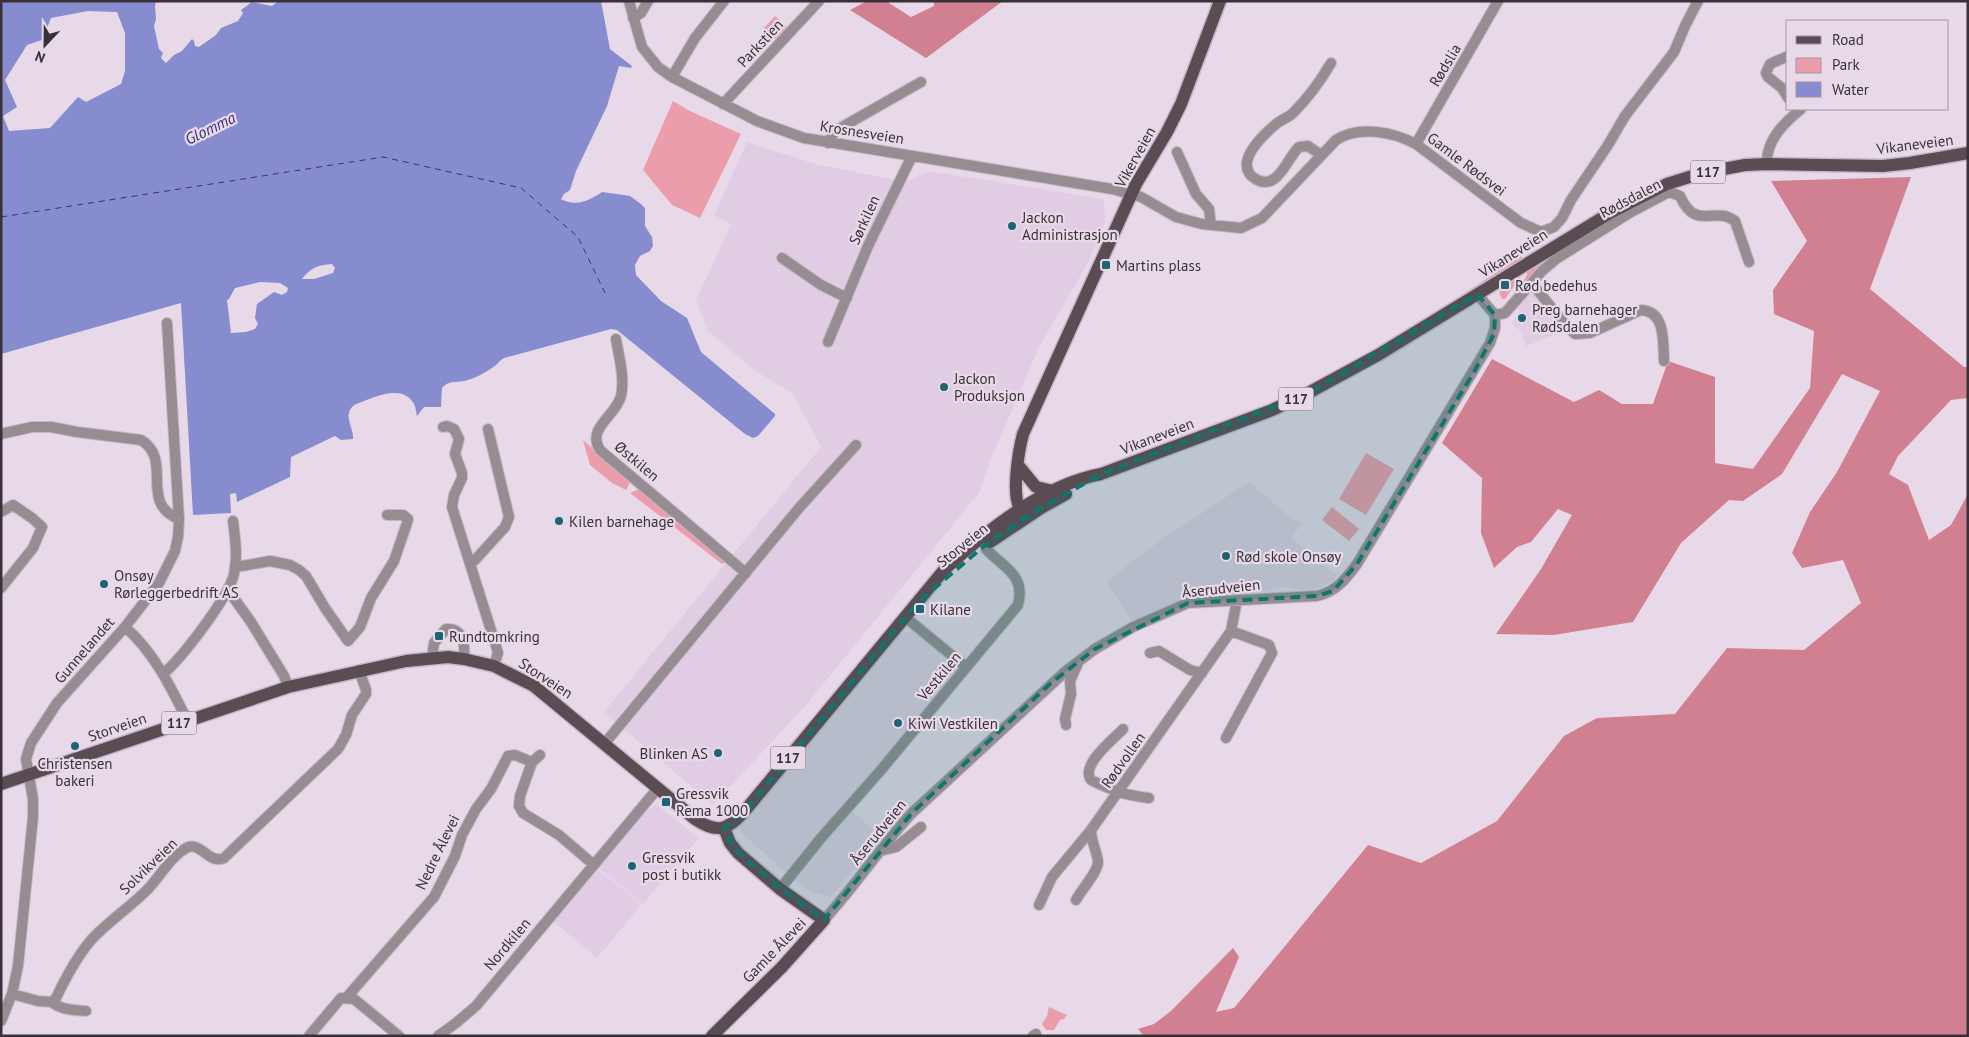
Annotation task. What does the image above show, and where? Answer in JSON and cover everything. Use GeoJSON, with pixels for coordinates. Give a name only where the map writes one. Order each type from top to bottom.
{"type":"FeatureCollection","features":[{"type":"Feature","properties":{"kind":"main road","name":"Vikerveien"},"geometry":{"type":"LineString","coordinates":[[1026,510],[1018,465],[1019,449],[1025,429],[1132,194],[1181,104],[1220,1]]}},
{"type":"Feature","properties":{"kind":"main road","name":"Vikaneveien"},"geometry":{"type":"LineString","coordinates":[[1026,510],[1053,491],[1272,410],[1346,374],[1596,221],[1651,191],[1702,173],[1767,164],[1883,166],[1968,153]]}},
{"type":"Feature","properties":{"kind":"main road"},"geometry":{"type":"LineString","coordinates":[[1018,465],[1036,487],[1053,491]]}},
{"type":"Feature","properties":{"kind":"main road","name":"Vikaneveien"},"geometry":{"type":"LineString","coordinates":[[1026,510],[1092,481],[1101,474]]}},
{"type":"Feature","properties":{"kind":"main road","name":"Storveien"},"geometry":{"type":"LineString","coordinates":[[1,784],[288,687],[406,661],[432,658],[464,659],[494,666],[534,686],[702,824],[714,828],[724,828],[730,826],[748,807],[917,603],[951,572],[1026,510]]}},
{"type":"Feature","properties":{"kind":"main road","name":"Gamle Ålevei"},"geometry":{"type":"LineString","coordinates":[[712,1036],[782,966],[824,920],[780,889],[738,853],[730,843],[724,828]]}},
{"type":"Feature","properties":{"kind":"street","name":"Krosnesveien"},"geometry":{"type":"LineString","coordinates":[[629,1],[642,47],[658,67],[672,78],[780,130],[828,143],[1069,181],[1132,194]]}},
{"type":"Feature","properties":{"kind":"street"},"geometry":{"type":"LineString","coordinates":[[633,18],[641,13],[648,1]]}},
{"type":"Feature","properties":{"kind":"street"},"geometry":{"type":"LineString","coordinates":[[672,78],[695,38],[724,1]]}},
{"type":"Feature","properties":{"kind":"street","name":"Parkstien"},"geometry":{"type":"LineString","coordinates":[[723,104],[819,1]]}},
{"type":"Feature","properties":{"kind":"street","name":"Rødslia"},"geometry":{"type":"LineString","coordinates":[[1416,144],[1498,1]]}},
{"type":"Feature","properties":{"kind":"street","name":"Gamle Rødsvei"},"geometry":{"type":"LineString","coordinates":[[1132,194],[1146,199],[1182,219],[1241,228],[1255,222],[1270,210],[1336,140],[1356,132],[1393,134],[1416,144],[1526,227],[1541,232],[1550,230],[1562,218],[1571,200],[1625,116],[1674,52],[1698,1]]}},
{"type":"Feature","properties":{"kind":"street"},"geometry":{"type":"LineString","coordinates":[[1786,57],[1770,64],[1766,73],[1768,77],[1782,88],[1786,95]]}},
{"type":"Feature","properties":{"kind":"street"},"geometry":{"type":"LineString","coordinates":[[1321,155],[1308,146],[1299,147],[1281,174],[1270,181],[1260,181],[1254,178],[1248,170],[1247,164],[1250,152],[1276,124],[1294,113],[1332,63]]}},
{"type":"Feature","properties":{"kind":"street"},"geometry":{"type":"LineString","coordinates":[[828,143],[835,132],[921,82]]}},
{"type":"Feature","properties":{"kind":"street"},"geometry":{"type":"LineString","coordinates":[[1767,164],[1768,149],[1773,139],[1797,110]]}},
{"type":"Feature","properties":{"kind":"street"},"geometry":{"type":"LineString","coordinates":[[1176,152],[1193,188],[1209,209],[1212,225]]}},
{"type":"Feature","properties":{"kind":"street","name":"Sørkilen"},"geometry":{"type":"LineString","coordinates":[[828,342],[881,219],[912,156]]}},
{"type":"Feature","properties":{"kind":"street","name":"Rødsdalen"},"geometry":{"type":"LineString","coordinates":[[1495,315],[1505,313],[1556,259],[1649,202],[1672,193],[1680,196],[1687,210],[1691,213],[1701,216],[1732,219],[1749,262]]}},
{"type":"Feature","properties":{"kind":"street"},"geometry":{"type":"LineString","coordinates":[[782,258],[821,285],[846,298]]}},
{"type":"Feature","properties":{"kind":"street"},"geometry":{"type":"LineString","coordinates":[[1532,283],[1575,334],[1590,333],[1641,310],[1647,310],[1655,316],[1662,328],[1664,361]]}},
{"type":"Feature","properties":{"kind":"street"},"geometry":{"type":"LineString","coordinates":[[1477,294],[1495,315]]}},
{"type":"Feature","properties":{"kind":"street","name":"Åserudveien"},"geometry":{"type":"LineString","coordinates":[[824,920],[912,813],[943,782],[1051,683],[1095,649],[1133,627],[1178,607],[1199,602],[1327,594],[1339,586],[1360,560],[1484,354],[1494,334],[1495,315]]}},
{"type":"Feature","properties":{"kind":"street","name":"Gunnelandet"},"geometry":{"type":"LineString","coordinates":[[1,1021],[12,994],[21,945],[33,817],[33,799],[26,759],[31,743],[57,703],[160,583],[167,570],[178,538],[179,519],[167,323]]}},
{"type":"Feature","properties":{"kind":"street","name":"Østkilen"},"geometry":{"type":"LineString","coordinates":[[616,339],[622,378],[620,397],[596,434],[597,445],[600,450],[746,573]]}},
{"type":"Feature","properties":{"kind":"street"},"geometry":{"type":"LineString","coordinates":[[443,427],[447,426],[454,429],[459,439],[455,454],[462,472],[462,478],[454,495],[452,507],[498,653],[494,666]]}},
{"type":"Feature","properties":{"kind":"street"},"geometry":{"type":"LineString","coordinates":[[1,434],[32,427],[51,427],[141,440],[148,445],[155,458],[157,496],[161,506],[172,516],[179,519]]}},
{"type":"Feature","properties":{"kind":"street"},"geometry":{"type":"LineString","coordinates":[[470,562],[475,560],[505,527],[509,517],[488,429]]}},
{"type":"Feature","properties":{"kind":"street"},"geometry":{"type":"LineString","coordinates":[[605,743],[824,479],[856,445]]}},
{"type":"Feature","properties":{"kind":"street"},"geometry":{"type":"LineString","coordinates":[[1,512],[13,505],[42,527],[33,548],[1,588]]}},
{"type":"Feature","properties":{"kind":"street"},"geometry":{"type":"LineString","coordinates":[[235,565],[242,566],[270,561],[290,565],[299,570],[306,576],[348,641],[360,627],[371,598],[394,561],[407,523],[408,519],[404,515],[387,515]]}},
{"type":"Feature","properties":{"kind":"street"},"geometry":{"type":"LineString","coordinates":[[163,674],[191,644],[228,590],[235,565],[234,520]]}},
{"type":"Feature","properties":{"kind":"street","name":"Vestkilen"},"geometry":{"type":"LineString","coordinates":[[780,889],[821,838],[881,770],[1013,613],[1020,598],[1019,582],[986,549]]}},
{"type":"Feature","properties":{"kind":"street"},"geometry":{"type":"LineString","coordinates":[[228,590],[251,622],[284,676],[288,687]]}},
{"type":"Feature","properties":{"kind":"street","name":"Rødvollen"},"geometry":{"type":"LineString","coordinates":[[1039,905],[1052,877],[1091,830],[1118,793],[1231,631],[1237,600]]}},
{"type":"Feature","properties":{"kind":"street"},"geometry":{"type":"LineString","coordinates":[[905,617],[966,667]]}},
{"type":"Feature","properties":{"kind":"street"},"geometry":{"type":"LineString","coordinates":[[125,626],[135,636],[163,674],[187,720]]}},
{"type":"Feature","properties":{"kind":"street"},"geometry":{"type":"LineString","coordinates":[[432,658],[434,643],[446,629],[452,628],[458,631],[465,646],[464,659]]}},
{"type":"Feature","properties":{"kind":"street"},"geometry":{"type":"LineString","coordinates":[[1226,738],[1272,653],[1269,645],[1231,631]]}},
{"type":"Feature","properties":{"kind":"street"},"geometry":{"type":"LineString","coordinates":[[1150,653],[1159,652],[1190,670],[1202,673]]}},
{"type":"Feature","properties":{"kind":"street"},"geometry":{"type":"LineString","coordinates":[[1066,725],[1064,719],[1071,694],[1070,678],[1080,660]]}},
{"type":"Feature","properties":{"kind":"street","name":"Solvikveien"},"geometry":{"type":"LineString","coordinates":[[52,1002],[78,957],[91,940],[148,888],[178,855],[190,847],[200,850],[214,860],[224,858],[338,749],[346,735],[352,715],[366,694],[359,670]]}},
{"type":"Feature","properties":{"kind":"street"},"geometry":{"type":"LineString","coordinates":[[1123,729],[1092,761],[1088,774],[1092,780],[1118,793],[1149,798]]}},
{"type":"Feature","properties":{"kind":"street","name":"Nedre Ålevei"},"geometry":{"type":"LineString","coordinates":[[348,997],[434,897],[455,856],[462,835],[476,809],[491,789],[508,756],[536,758],[520,796],[520,806],[523,813],[559,835],[594,866]]}},
{"type":"Feature","properties":{"kind":"street","name":"Nordkilen"},"geometry":{"type":"LineString","coordinates":[[438,1036],[476,1006],[658,788]]}},
{"type":"Feature","properties":{"kind":"street"},"geometry":{"type":"LineString","coordinates":[[880,851],[896,847],[921,827]]}},
{"type":"Feature","properties":{"kind":"street"},"geometry":{"type":"LineString","coordinates":[[1076,900],[1097,866],[1091,830]]}},
{"type":"Feature","properties":{"kind":"street"},"geometry":{"type":"LineString","coordinates":[[12,994],[38,1001],[52,1002],[67,1009],[86,1011]]}},
{"type":"Feature","properties":{"kind":"street"},"geometry":{"type":"LineString","coordinates":[[309,1036],[341,998],[348,997],[354,999],[399,1036]]}},
{"type":"Feature","properties":{"kind":"highlighted area"},"geometry":{"type":"Polygon","coordinates":[[[1477,294],[1495,315],[1494,334],[1474,372],[1357,564],[1333,591],[1317,596],[1188,603],[1095,649],[1051,683],[912,813],[824,920],[780,889],[733,848],[724,828],[748,807],[917,603],[984,546],[1029,515],[1101,474],[1308,393],[1477,294]]]}},
{"type":"Feature","properties":{"kind":"shaded area"},"geometry":{"type":"Polygon","coordinates":[[[867,1],[886,1],[911,17],[934,6],[934,1],[1003,1],[926,58],[850,10],[867,1]]]}},
{"type":"Feature","properties":{"kind":"shaded area"},"geometry":{"type":"Polygon","coordinates":[[[747,142],[815,164],[906,182],[929,171],[1104,199],[1105,223],[1087,265],[1040,345],[992,456],[979,493],[806,705],[713,805],[604,712],[821,447],[793,394],[754,370],[708,331],[696,301],[731,224],[714,215],[747,142]]]}},
{"type":"Feature","properties":{"kind":"shaded area"},"geometry":{"type":"Polygon","coordinates":[[[1911,177],[1870,289],[1964,367],[1968,367],[1968,398],[1951,400],[1898,456],[1889,474],[1908,485],[1929,540],[1951,525],[1968,494],[1968,1036],[1144,1036],[1138,1029],[1154,1024],[1171,1011],[1233,948],[1239,957],[1216,1012],[1234,1008],[1368,845],[1421,863],[1497,821],[1564,736],[1597,718],[1675,714],[1727,648],[1804,650],[1861,603],[1843,560],[1802,568],[1792,553],[1810,512],[1837,472],[1880,391],[1842,374],[1782,474],[1743,501],[1729,500],[1681,543],[1633,622],[1554,635],[1496,634],[1541,569],[1572,515],[1558,509],[1531,542],[1517,547],[1494,568],[1481,533],[1482,478],[1442,443],[1492,359],[1574,402],[1599,390],[1622,404],[1653,404],[1668,361],[1715,377],[1715,463],[1753,469],[1810,388],[1814,331],[1774,314],[1773,290],[1807,241],[1771,181],[1911,177]]]}},
{"type":"Feature","properties":{"kind":"shaded area"},"geometry":{"type":"Polygon","coordinates":[[[1528,294],[1536,295],[1566,330],[1526,346],[1520,330],[1511,324],[1520,310],[1517,308],[1528,294]]]}},
{"type":"Feature","properties":{"kind":"shaded area","name":"Rød skole Onsøy"},"geometry":{"type":"Polygon","coordinates":[[[1249,482],[1292,519],[1302,523],[1291,538],[1337,575],[1334,580],[1314,590],[1283,587],[1260,592],[1187,598],[1132,621],[1106,582],[1158,542],[1249,482]]]}},
{"type":"Feature","properties":{"kind":"shaded area"},"geometry":{"type":"Polygon","coordinates":[[[913,631],[941,651],[967,674],[852,810],[881,839],[830,897],[810,891],[795,881],[741,832],[741,827],[900,634],[913,631]]]}},
{"type":"Feature","properties":{"kind":"shaded area"},"geometry":{"type":"Polygon","coordinates":[[[656,804],[699,838],[643,904],[597,867],[637,819],[656,804]]]}},
{"type":"Feature","properties":{"kind":"shaded area"},"geometry":{"type":"Polygon","coordinates":[[[596,868],[642,904],[597,958],[552,920],[596,868]]]}},
{"type":"Feature","properties":{"kind":"green space"},"geometry":{"type":"Polygon","coordinates":[[[775,16],[790,30],[778,42],[764,28],[775,16]]]}},
{"type":"Feature","properties":{"kind":"green space"},"geometry":{"type":"Polygon","coordinates":[[[673,101],[690,111],[741,134],[700,218],[672,205],[643,170],[673,101]]]}},
{"type":"Feature","properties":{"kind":"green space"},"geometry":{"type":"Polygon","coordinates":[[[1676,185],[1678,188],[1648,200],[1551,259],[1506,306],[1527,275],[1527,272],[1523,273],[1505,299],[1502,299],[1499,292],[1511,285],[1510,283],[1518,274],[1593,228],[1676,185]]]}},
{"type":"Feature","properties":{"kind":"green space"},"geometry":{"type":"Polygon","coordinates":[[[1519,254],[1523,259],[1445,306],[1494,274],[1519,254]]]}},
{"type":"Feature","properties":{"kind":"green space"},"geometry":{"type":"Polygon","coordinates":[[[583,440],[631,481],[626,490],[612,483],[590,465],[583,440]]]}},
{"type":"Feature","properties":{"kind":"green space"},"geometry":{"type":"Polygon","coordinates":[[[1366,453],[1394,469],[1366,515],[1339,499],[1366,453]]]}},
{"type":"Feature","properties":{"kind":"green space"},"geometry":{"type":"Polygon","coordinates":[[[641,488],[727,562],[722,564],[630,493],[641,488]]]}},
{"type":"Feature","properties":{"kind":"green space"},"geometry":{"type":"Polygon","coordinates":[[[1332,507],[1359,529],[1349,541],[1322,520],[1332,507]]]}},
{"type":"Feature","properties":{"kind":"green space"},"geometry":{"type":"Polygon","coordinates":[[[1049,1007],[1067,1015],[1064,1019],[1060,1020],[1054,1030],[1046,1030],[1042,1024],[1047,1016],[1049,1007]]]}},
{"type":"Feature","properties":{"kind":"water","name":"Glomma"},"geometry":{"type":"Polygon","coordinates":[[[1,1],[156,1],[154,26],[159,49],[163,53],[161,58],[166,63],[174,55],[182,51],[192,39],[195,46],[199,47],[216,35],[221,28],[238,21],[243,13],[241,10],[252,2],[272,6],[278,1],[601,1],[610,49],[632,66],[631,68],[619,66],[607,106],[576,171],[570,190],[561,199],[577,203],[602,192],[630,196],[645,208],[645,226],[652,237],[653,246],[650,251],[640,256],[635,265],[636,275],[661,301],[687,318],[701,352],[775,414],[775,416],[758,436],[753,438],[745,434],[617,330],[611,329],[504,358],[485,373],[464,381],[445,385],[442,388],[441,407],[424,407],[417,416],[414,404],[409,397],[402,394],[394,393],[377,396],[354,405],[349,413],[353,439],[341,440],[335,436],[291,457],[290,477],[237,502],[236,493],[230,494],[231,513],[193,515],[181,303],[1,354],[1,1]],[[88,11],[51,18],[42,40],[27,45],[5,80],[17,107],[3,116],[9,131],[50,128],[78,97],[86,102],[121,84],[125,71],[125,33],[117,12],[88,11]],[[332,264],[318,266],[302,279],[314,279],[333,273],[335,268],[332,264]],[[260,282],[235,288],[227,300],[231,333],[255,329],[258,324],[255,318],[257,304],[274,292],[282,295],[287,292],[288,288],[280,283],[260,282]]]}},
{"type":"Feature","properties":{"kind":"ferry route"},"geometry":{"type":"LineString","coordinates":[[1,217],[383,157],[521,188],[578,237],[605,293]]}},
{"type":"Feature","properties":{"kind":"place","name":"Jackon Administrasjon"},"geometry":{"type":"Point","coordinates":[1012,226]}},
{"type":"Feature","properties":{"kind":"place","name":"Martins plass"},"geometry":{"type":"Point","coordinates":[1106,265]}},
{"type":"Feature","properties":{"kind":"place","name":"Rød bedehus"},"geometry":{"type":"Point","coordinates":[1505,285]}},
{"type":"Feature","properties":{"kind":"place","name":"Preg barnehager Rødsdalen"},"geometry":{"type":"Point","coordinates":[1522,318]}},
{"type":"Feature","properties":{"kind":"place","name":"Jackon Produksjon"},"geometry":{"type":"Point","coordinates":[944,387]}},
{"type":"Feature","properties":{"kind":"place","name":"Kilen barnehage"},"geometry":{"type":"Point","coordinates":[559,521]}},
{"type":"Feature","properties":{"kind":"place","name":"Rød skole Onsøy"},"geometry":{"type":"Point","coordinates":[1226,556]}},
{"type":"Feature","properties":{"kind":"place","name":"Onsøy Rørleggerbedrift AS"},"geometry":{"type":"Point","coordinates":[104,584]}},
{"type":"Feature","properties":{"kind":"place","name":"Kilane"},"geometry":{"type":"Point","coordinates":[920,609]}},
{"type":"Feature","properties":{"kind":"place","name":"Rundtomkring"},"geometry":{"type":"Point","coordinates":[439,636]}},
{"type":"Feature","properties":{"kind":"place","name":"Kiwi Vestkilen"},"geometry":{"type":"Point","coordinates":[898,723]}},
{"type":"Feature","properties":{"kind":"place","name":"Christensen bakeri"},"geometry":{"type":"Point","coordinates":[75,746]}},
{"type":"Feature","properties":{"kind":"place","name":"Blinken AS"},"geometry":{"type":"Point","coordinates":[718,753]}},
{"type":"Feature","properties":{"kind":"place","name":"Gressvik Rema 1000"},"geometry":{"type":"Point","coordinates":[666,802]}},
{"type":"Feature","properties":{"kind":"place","name":"Gressvik post i butikk"},"geometry":{"type":"Point","coordinates":[632,866]}}]}
